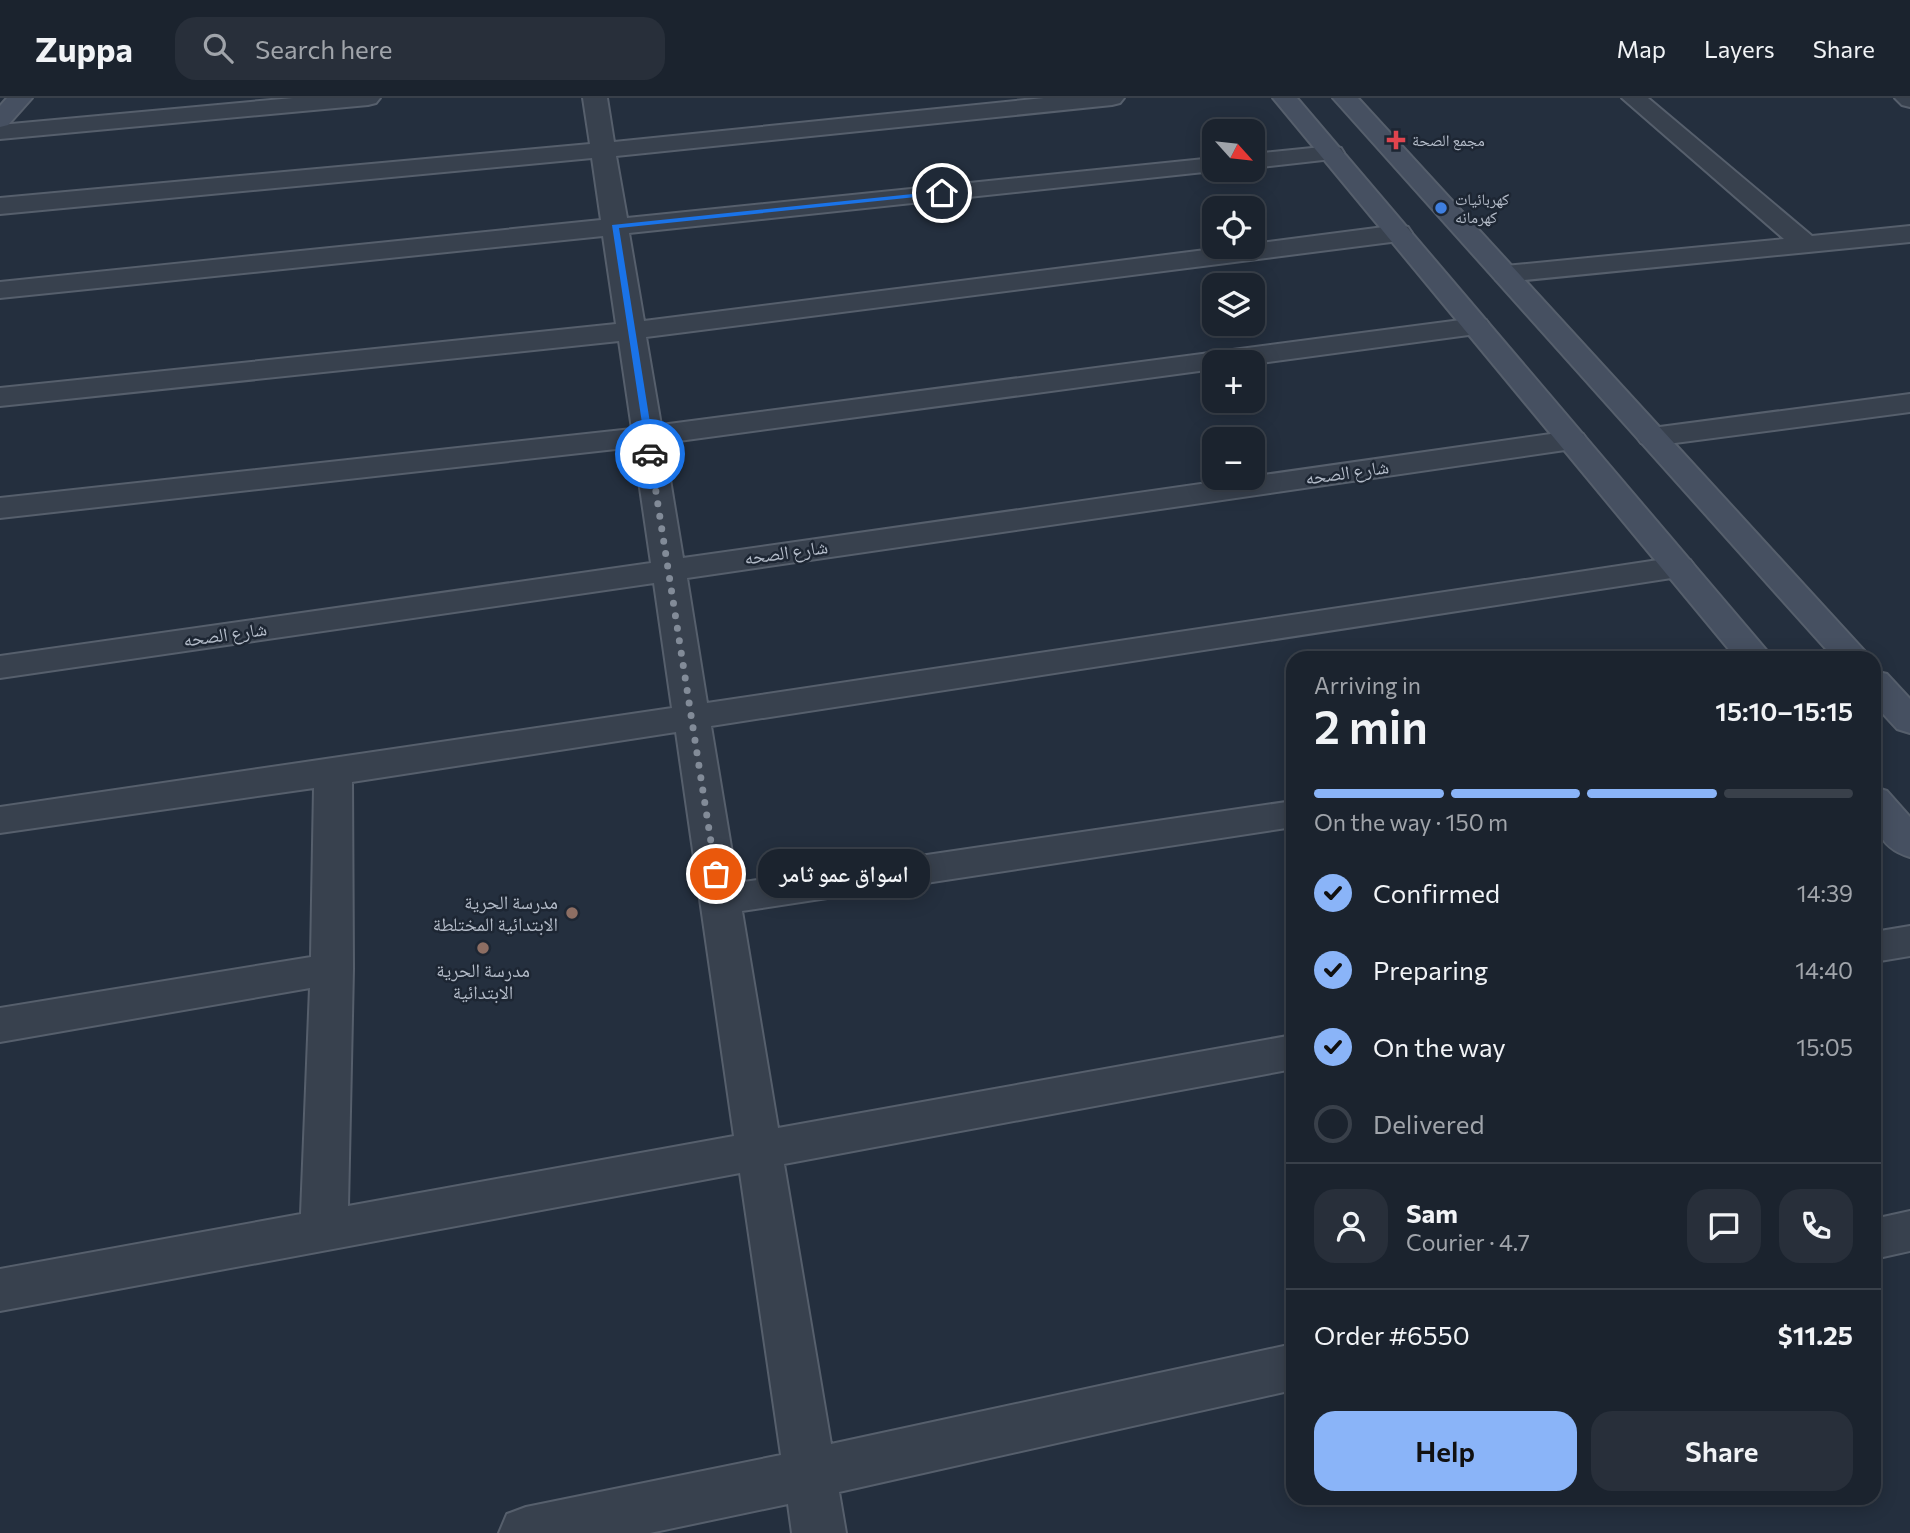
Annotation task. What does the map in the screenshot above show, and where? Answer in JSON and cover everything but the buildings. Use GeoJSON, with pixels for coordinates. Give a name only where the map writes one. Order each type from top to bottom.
{"type":"FeatureCollection","features":[{"type":"Feature","properties":{"kind":"street"},"geometry":{"type":"LineString","coordinates":[[0,120],[20,98]]}},
{"type":"Feature","properties":{"kind":"street"},"geometry":{"type":"LineString","coordinates":[[0,132],[368,98]]}},
{"type":"Feature","properties":{"kind":"street"},"geometry":{"type":"LineString","coordinates":[[595,98],[819,1533]]}},
{"type":"Feature","properties":{"kind":"street"},"geometry":{"type":"LineString","coordinates":[[0,206],[603,150],[1112,98]]}},
{"type":"Feature","properties":{"kind":"street"},"geometry":{"type":"LineString","coordinates":[[1285,98],[1332,153],[1402,197],[1505,274],[1847,651]]}},
{"type":"Feature","properties":{"kind":"street"},"geometry":{"type":"LineString","coordinates":[[1345,98],[1402,197],[1399,233],[1749,651]]}},
{"type":"Feature","properties":{"kind":"street"},"geometry":{"type":"LineString","coordinates":[[1634,98],[1806,244]]}},
{"type":"Feature","properties":{"kind":"street"},"geometry":{"type":"LineString","coordinates":[[1265,160],[1332,153]]}},
{"type":"Feature","properties":{"kind":"street"},"geometry":{"type":"LineString","coordinates":[[0,290],[1202,166]]}},
{"type":"Feature","properties":{"kind":"street"},"geometry":{"type":"LineString","coordinates":[[0,397],[631,331],[1399,233]]}},
{"type":"Feature","properties":{"kind":"street"},"geometry":{"type":"LineString","coordinates":[[1505,274],[1910,234]]}},
{"type":"Feature","properties":{"kind":"street"},"geometry":{"type":"LineString","coordinates":[[0,508],[648,436],[1476,326]]}},
{"type":"Feature","properties":{"kind":"street"},"geometry":{"type":"LineString","coordinates":[[1652,436],[1910,403]]}},
{"type":"Feature","properties":{"kind":"street","name":"شارع الصحه"},"geometry":{"type":"LineString","coordinates":[[0,667],[1572,440]]}},
{"type":"Feature","properties":{"kind":"street"},"geometry":{"type":"LineString","coordinates":[[0,820],[1678,567]]}},
{"type":"Feature","properties":{"kind":"street"},"geometry":{"type":"LineString","coordinates":[[1881,690],[1910,721]]}},
{"type":"Feature","properties":{"kind":"street"},"geometry":{"type":"LineString","coordinates":[[324,1230],[332,969],[332,772]]}},
{"type":"Feature","properties":{"kind":"street"},"geometry":{"type":"LineString","coordinates":[[1881,808],[1910,843]]}},
{"type":"Feature","properties":{"kind":"street"},"geometry":{"type":"LineString","coordinates":[[720,900],[1286,815]]}},
{"type":"Feature","properties":{"kind":"street"},"geometry":{"type":"LineString","coordinates":[[1881,946],[1910,941]]}},
{"type":"Feature","properties":{"kind":"street"},"geometry":{"type":"LineString","coordinates":[[0,1025],[332,969]]}},
{"type":"Feature","properties":{"kind":"street"},"geometry":{"type":"LineString","coordinates":[[0,1290],[758,1148],[1286,1053]]}},
{"type":"Feature","properties":{"kind":"street"},"geometry":{"type":"LineString","coordinates":[[1881,1237],[1910,1231]]}},
{"type":"Feature","properties":{"kind":"street"},"geometry":{"type":"LineString","coordinates":[[526,1533],[810,1474],[1286,1369]]}},
{"type":"Feature","properties":{"kind":"way so far"},"geometry":{"type":"LineString","coordinates":[[650,454],[716,874]]}},
{"type":"Feature","properties":{"kind":"place","name":"مجمع الصحة"},"geometry":{"type":"Point","coordinates":[1396,140]}},
{"type":"Feature","properties":{"kind":"place","name":"كهربائيات كهرمانه"},"geometry":{"type":"Point","coordinates":[1441,208]}},
{"type":"Feature","properties":{"kind":"place","name":"اسواق عمو ثامر"},"geometry":{"type":"Point","coordinates":[716,874]}},
{"type":"Feature","properties":{"kind":"place","name":"مدرسة الحرية الابتدائية المختلطة"},"geometry":{"type":"Point","coordinates":[572,913]}},
{"type":"Feature","properties":{"kind":"place","name":"مدرسة الحرية الابتدائية"},"geometry":{"type":"Point","coordinates":[483,948]}},
{"type":"Feature","properties":{"kind":"route"},"geometry":{"type":"LineString","coordinates":[[650,454],[615,226],[942,193]]}}]}
